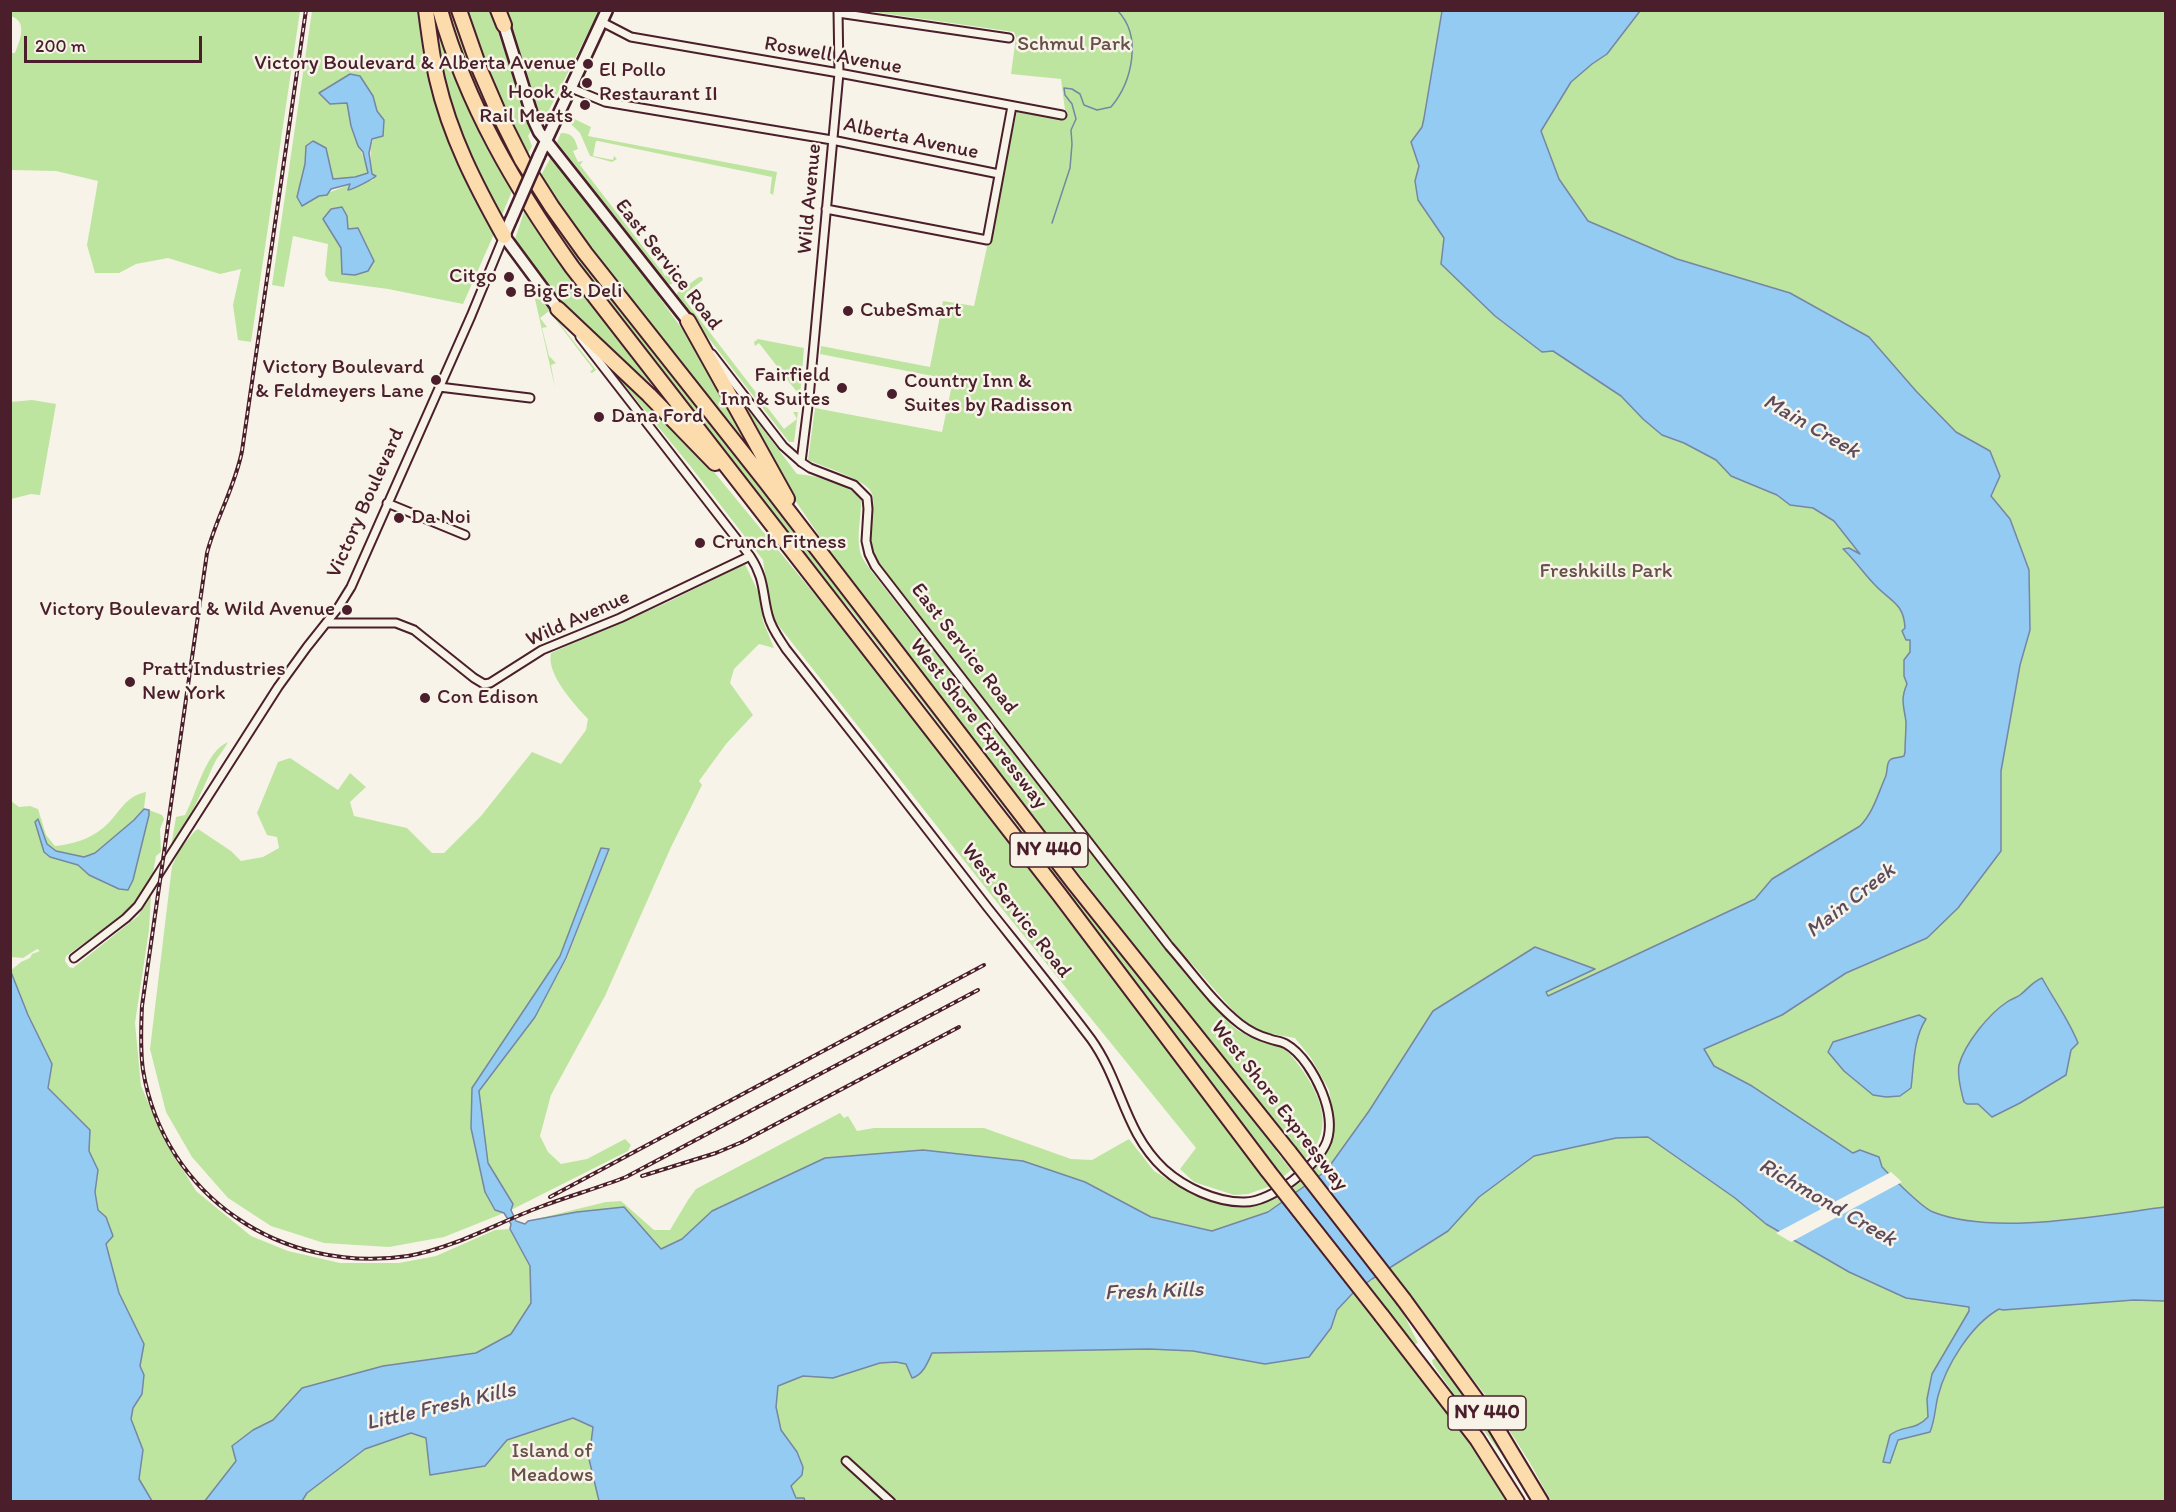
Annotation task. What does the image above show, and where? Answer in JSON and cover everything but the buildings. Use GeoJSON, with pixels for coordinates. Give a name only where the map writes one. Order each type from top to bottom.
{"type":"FeatureCollection","features":[{"type":"Feature","properties":{"kind":"highway"},"geometry":{"type":"LineString","coordinates":[[426,10],[437,78],[450,123],[468,170],[504,236]]}},
{"type":"Feature","properties":{"kind":"highway","name":"West Shore Expressway"},"geometry":{"type":"LineString","coordinates":[[440,10],[462,77],[482,122],[536,217],[572,267],[1059,894],[1268,1171],[1477,1439],[1517,1502]]}},
{"type":"Feature","properties":{"kind":"highway","name":"West Shore Expressway"},"geometry":{"type":"LineString","coordinates":[[459,10],[480,70],[522,160],[585,253],[766,482],[812,545],[1074,883],[1404,1300],[1494,1424],[1541,1502]]}},
{"type":"Feature","properties":{"kind":"highway"},"geometry":{"type":"LineString","coordinates":[[499,10],[504,25]]}},
{"type":"Feature","properties":{"kind":"highway"},"geometry":{"type":"LineString","coordinates":[[558,309],[685,430],[825,592]]}},
{"type":"Feature","properties":{"kind":"highway"},"geometry":{"type":"LineString","coordinates":[[688,321],[802,523],[812,545]]}},
{"type":"Feature","properties":{"kind":"main road","name":"Victory Boulevard"},"geometry":{"type":"LineString","coordinates":[[504,236],[607,10]]}},
{"type":"Feature","properties":{"kind":"main road","name":"East Service Road"},"geometry":{"type":"LineString","coordinates":[[504,25],[534,122],[546,141],[688,321]]}},
{"type":"Feature","properties":{"kind":"main road","name":"West Service Road"},"geometry":{"type":"LineString","coordinates":[[504,236],[558,309]]}},
{"type":"Feature","properties":{"kind":"street"},"geometry":{"type":"LineString","coordinates":[[838,12],[1009,38]]}},
{"type":"Feature","properties":{"kind":"street","name":"Wild Avenue"},"geometry":{"type":"LineString","coordinates":[[801,462],[839,73],[838,12]]}},
{"type":"Feature","properties":{"kind":"street","name":"Roswell Avenue"},"geometry":{"type":"LineString","coordinates":[[602,22],[630,37],[1062,115]]}},
{"type":"Feature","properties":{"kind":"street","name":"Alberta Avenue"},"geometry":{"type":"LineString","coordinates":[[571,88],[606,102],[832,140],[999,174]]}},
{"type":"Feature","properties":{"kind":"street"},"geometry":{"type":"LineString","coordinates":[[826,209],[987,240],[1012,106]]}},
{"type":"Feature","properties":{"kind":"street","name":"Victory Boulevard"},"geometry":{"type":"LineString","coordinates":[[75,958],[138,906],[203,808],[278,687],[351,587],[504,236]]}},
{"type":"Feature","properties":{"kind":"street","name":"West Service Road"},"geometry":{"type":"LineString","coordinates":[[558,309],[752,559],[764,588],[767,615],[777,636],[1091,1039],[1109,1070],[1137,1137],[1150,1154],[1166,1171],[1185,1184],[1230,1202],[1248,1202],[1264,1198],[1294,1178]]}},
{"type":"Feature","properties":{"kind":"street","name":"East Service Road"},"geometry":{"type":"LineString","coordinates":[[688,321],[783,446],[810,468],[854,485],[867,498],[866,541],[875,566],[1169,946],[1218,1003],[1239,1023],[1253,1033],[1284,1043],[1304,1061],[1321,1091],[1327,1107],[1329,1123],[1327,1141],[1318,1156],[1294,1178]]}},
{"type":"Feature","properties":{"kind":"street"},"geometry":{"type":"LineString","coordinates":[[439,387],[530,398]]}},
{"type":"Feature","properties":{"kind":"street"},"geometry":{"type":"LineString","coordinates":[[387,503],[465,535]]}},
{"type":"Feature","properties":{"kind":"street","name":"Wild Avenue"},"geometry":{"type":"LineString","coordinates":[[326,623],[396,623],[414,630],[484,684],[490,683],[542,650],[752,559]]}},
{"type":"Feature","properties":{"kind":"street"},"geometry":{"type":"LineString","coordinates":[[846,1461],[891,1502]]}},
{"type":"Feature","properties":{"kind":"green space"},"geometry":{"type":"Polygon","coordinates":[[[11,11],[300,11],[251,342],[238,340],[233,305],[241,269],[220,274],[168,258],[136,264],[119,273],[95,273],[87,245],[98,181],[56,171],[11,170],[11,53],[15,53],[19,43],[21,27],[20,22],[11,16],[11,11]]]}},
{"type":"Feature","properties":{"kind":"green space"},"geometry":{"type":"Polygon","coordinates":[[[312,11],[421,11],[426,44],[496,227],[463,304],[388,289],[329,281],[325,275],[328,244],[293,236],[284,287],[272,285],[312,11]],[[335,83],[324,89],[347,103],[351,127],[368,173],[333,179],[326,148],[306,165],[304,170],[304,182],[309,201],[351,184],[352,190],[362,183],[373,180],[375,176],[372,174],[372,146],[384,120],[377,111],[373,96],[335,83]]]}},
{"type":"Feature","properties":{"kind":"green space"},"geometry":{"type":"Polygon","coordinates":[[[443,11],[455,11],[523,166],[517,179],[472,91],[443,11]]]}},
{"type":"Feature","properties":{"kind":"green space"},"geometry":{"type":"Polygon","coordinates":[[[466,11],[491,11],[531,131],[528,136],[532,146],[527,156],[487,70],[466,11]]]}},
{"type":"Feature","properties":{"kind":"green space"},"geometry":{"type":"Polygon","coordinates":[[[507,11],[599,11],[548,112],[544,115],[539,112],[507,11]]]}},
{"type":"Feature","properties":{"kind":"green space","name":"Freshkills Park"},"geometry":{"type":"Polygon","coordinates":[[[867,11],[2165,11],[2165,1501],[1551,1501],[1494,1406],[1405,1293],[1394,1301],[1403,1313],[1418,1343],[1415,1344],[1385,1309],[1373,1318],[1461,1431],[1508,1501],[805,1501],[803,1498],[796,1498],[791,1486],[802,1475],[803,1467],[797,1452],[781,1430],[776,1407],[777,1386],[803,1376],[833,1378],[880,1363],[906,1364],[909,1370],[924,1368],[932,1353],[1149,1349],[1193,1351],[1265,1364],[1331,1328],[1337,1310],[1352,1294],[1392,1266],[1319,1177],[1268,1212],[1212,1231],[1151,1217],[1085,1182],[923,1150],[825,1158],[712,1211],[682,1239],[661,1250],[525,1224],[528,1221],[606,1202],[621,1201],[654,1230],[670,1230],[696,1189],[840,1113],[844,1118],[848,1116],[857,1131],[874,1128],[984,1128],[1071,1159],[1092,1160],[1129,1139],[1154,1171],[1192,1194],[1222,1205],[1266,1201],[1329,1143],[1333,1113],[1329,1090],[1311,1058],[1295,1038],[1266,1033],[1248,1024],[1236,1014],[1163,931],[877,561],[869,534],[873,498],[868,488],[849,476],[808,460],[815,408],[942,432],[953,380],[820,354],[821,346],[930,367],[943,301],[974,306],[1017,111],[1023,109],[1063,117],[1065,110],[1061,79],[1011,74],[1016,37],[1014,32],[867,11]]]}},
{"type":"Feature","properties":{"kind":"green space"},"geometry":{"type":"Polygon","coordinates":[[[433,13],[466,105],[487,149],[512,191],[502,215],[498,217],[478,180],[442,87],[433,13]]]}},
{"type":"Feature","properties":{"kind":"green space"},"geometry":{"type":"Polygon","coordinates":[[[566,115],[591,127],[588,136],[777,172],[773,195],[770,193],[772,177],[598,141],[596,141],[593,156],[613,160],[614,156],[617,159],[612,162],[590,156],[580,133],[565,118],[566,115]]]}},
{"type":"Feature","properties":{"kind":"green space"},"geometry":{"type":"Polygon","coordinates":[[[561,133],[573,137],[578,149],[573,151],[578,162],[583,161],[580,165],[660,269],[666,267],[662,271],[665,276],[671,272],[675,278],[672,284],[667,285],[557,142],[561,133]]]}},
{"type":"Feature","properties":{"kind":"green space"},"geometry":{"type":"Polygon","coordinates":[[[551,157],[636,265],[698,351],[761,463],[759,464],[727,424],[561,209],[540,177],[551,157]]]}},
{"type":"Feature","properties":{"kind":"green space"},"geometry":{"type":"Polygon","coordinates":[[[535,187],[1277,1149],[1276,1151],[1291,1170],[1283,1177],[1015,822],[851,610],[817,572],[634,340],[530,200],[535,187]]]}},
{"type":"Feature","properties":{"kind":"green space"},"geometry":{"type":"Polygon","coordinates":[[[524,212],[681,417],[679,418],[562,306],[514,242],[524,212]]]}},
{"type":"Feature","properties":{"kind":"green space"},"geometry":{"type":"Polygon","coordinates":[[[699,277],[703,280],[686,293],[688,297],[685,300],[784,429],[797,419],[793,412],[798,412],[794,442],[789,442],[676,296],[678,292],[699,277]]]}},
{"type":"Feature","properties":{"kind":"green space"},"geometry":{"type":"Polygon","coordinates":[[[539,297],[596,370],[592,373],[590,372],[593,369],[549,311],[540,318],[547,327],[542,328],[549,356],[556,363],[551,365],[555,388],[535,299],[539,297]]]}},
{"type":"Feature","properties":{"kind":"green space"},"geometry":{"type":"Polygon","coordinates":[[[758,339],[804,348],[800,396],[759,343],[755,346],[754,342],[758,339]]]}},
{"type":"Feature","properties":{"kind":"green space"},"geometry":{"type":"Polygon","coordinates":[[[603,359],[691,444],[871,663],[1271,1186],[1248,1194],[1234,1195],[1194,1182],[1180,1169],[1196,1148],[1003,910],[771,616],[763,560],[603,359]]]}},
{"type":"Feature","properties":{"kind":"green space"},"geometry":{"type":"Polygon","coordinates":[[[734,391],[797,474],[831,481],[861,497],[860,551],[872,572],[1215,1008],[1235,1028],[1251,1037],[1282,1048],[1296,1062],[1316,1094],[1322,1117],[1319,1139],[1303,1161],[848,578],[788,490],[734,391]]]}},
{"type":"Feature","properties":{"kind":"green space"},"geometry":{"type":"Polygon","coordinates":[[[32,400],[56,404],[40,495],[31,494],[11,499],[11,402],[32,400]]]}},
{"type":"Feature","properties":{"kind":"green space"},"geometry":{"type":"Polygon","coordinates":[[[745,564],[760,596],[763,621],[774,648],[759,644],[734,669],[730,683],[753,715],[726,744],[699,781],[702,785],[671,847],[605,996],[551,1095],[540,1136],[548,1152],[561,1164],[587,1159],[625,1139],[631,1145],[628,1151],[511,1210],[513,1204],[488,1163],[478,1091],[535,1017],[567,958],[609,850],[601,849],[560,956],[472,1088],[471,1128],[485,1192],[495,1210],[504,1213],[444,1237],[389,1247],[324,1243],[271,1226],[228,1198],[192,1157],[166,1112],[150,1049],[172,866],[180,849],[198,829],[231,851],[241,861],[263,857],[279,848],[277,837],[267,835],[257,813],[278,762],[290,758],[338,790],[350,773],[366,787],[350,802],[354,816],[407,828],[432,853],[444,853],[481,816],[532,752],[561,764],[586,730],[588,719],[557,679],[553,670],[551,653],[666,603],[745,564]]]}},
{"type":"Feature","properties":{"kind":"green space"},"geometry":{"type":"Polygon","coordinates":[[[228,742],[171,847],[176,817],[185,815],[207,764],[220,747],[228,742]]]}},
{"type":"Feature","properties":{"kind":"green space"},"geometry":{"type":"Polygon","coordinates":[[[146,792],[144,808],[134,820],[95,854],[84,857],[56,851],[47,844],[38,820],[35,822],[44,851],[50,857],[78,865],[89,875],[138,861],[149,810],[162,815],[164,819],[160,829],[161,852],[156,856],[152,879],[131,910],[66,956],[65,961],[69,967],[73,968],[138,916],[151,896],[149,930],[135,1023],[141,1086],[165,1141],[196,1191],[251,1236],[288,1251],[340,1263],[399,1263],[436,1256],[495,1230],[510,1229],[530,1267],[531,1303],[511,1334],[476,1353],[383,1366],[302,1388],[273,1420],[253,1430],[236,1461],[204,1501],[152,1501],[139,1479],[143,1450],[131,1419],[133,1408],[142,1394],[144,1375],[140,1366],[144,1344],[119,1293],[106,1244],[106,1217],[98,1210],[95,1192],[98,1170],[89,1151],[90,1131],[48,1088],[52,1064],[10,971],[30,958],[32,954],[40,951],[37,949],[23,958],[11,957],[11,801],[19,807],[30,806],[38,809],[46,835],[55,846],[74,843],[92,836],[109,823],[132,797],[146,792]]]}},
{"type":"Feature","properties":{"kind":"green space"},"geometry":{"type":"Polygon","coordinates":[[[1436,1358],[1442,1363],[1499,1444],[1535,1501],[1530,1501],[1502,1455],[1470,1412],[1466,1412],[1433,1364],[1432,1360],[1436,1358]]]}},
{"type":"Feature","properties":{"kind":"green space","name":"Island of Meadows"},"geometry":{"type":"Polygon","coordinates":[[[573,1418],[593,1427],[589,1459],[599,1501],[302,1502],[307,1493],[365,1449],[411,1433],[426,1438],[430,1474],[485,1466],[507,1440],[573,1418]]]}},
{"type":"Feature","properties":{"kind":"water"},"geometry":{"type":"Polygon","coordinates":[[[1442,11],[1640,11],[1607,54],[1571,82],[1541,131],[1559,179],[1588,221],[1677,259],[1790,293],[1869,337],[1916,391],[1956,432],[1990,451],[2000,476],[1991,496],[2010,519],[2029,570],[2030,630],[2020,665],[2001,771],[2001,851],[1958,908],[1927,938],[1846,973],[1782,1015],[1704,1049],[1714,1066],[1752,1086],[1853,1153],[1860,1150],[1879,1157],[1882,1167],[1915,1199],[1933,1212],[1958,1219],[2016,1223],[2048,1222],[2165,1207],[2165,1301],[2134,1300],[1999,1309],[1979,1325],[1953,1359],[1938,1396],[1930,1432],[1898,1440],[1890,1463],[1883,1462],[1890,1435],[1918,1425],[1928,1417],[1927,1399],[1932,1374],[1969,1311],[1969,1307],[1906,1298],[1849,1272],[1766,1224],[1735,1198],[1648,1137],[1616,1138],[1534,1156],[1479,1197],[1448,1231],[1352,1294],[1337,1310],[1331,1328],[1309,1357],[1265,1364],[1193,1351],[1149,1349],[932,1353],[922,1371],[912,1378],[906,1364],[896,1362],[880,1363],[833,1378],[803,1376],[778,1386],[776,1407],[781,1430],[797,1452],[803,1467],[802,1475],[791,1486],[796,1498],[804,1498],[805,1501],[599,1501],[589,1459],[593,1427],[573,1418],[507,1440],[485,1466],[430,1475],[426,1438],[411,1433],[365,1449],[307,1493],[302,1501],[204,1502],[236,1461],[232,1446],[253,1430],[273,1420],[302,1388],[383,1366],[476,1353],[511,1334],[531,1303],[530,1266],[510,1229],[511,1224],[504,1213],[495,1210],[485,1192],[471,1128],[472,1088],[560,956],[601,848],[609,849],[566,958],[535,1017],[479,1091],[488,1163],[513,1204],[511,1210],[516,1221],[525,1224],[528,1221],[577,1212],[624,1207],[661,1249],[682,1239],[712,1211],[825,1158],[923,1150],[1023,1161],[1085,1182],[1151,1217],[1212,1231],[1268,1212],[1326,1171],[1369,1111],[1433,1011],[1535,947],[1595,969],[1546,992],[1548,996],[1755,899],[1772,879],[1865,821],[1886,776],[1889,761],[1904,756],[1905,752],[1906,722],[1903,699],[1907,684],[1904,676],[1904,660],[1910,652],[1910,640],[1906,640],[1902,631],[1905,628],[1902,613],[1843,549],[1849,548],[1860,554],[1834,521],[1813,508],[1790,505],[1777,495],[1731,476],[1716,460],[1684,443],[1662,435],[1621,396],[1553,351],[1542,352],[1495,316],[1441,264],[1444,238],[1418,200],[1415,181],[1419,166],[1411,142],[1422,127],[1442,11]]]}},
{"type":"Feature","properties":{"kind":"water"},"geometry":{"type":"Polygon","coordinates":[[[350,74],[360,76],[373,96],[377,111],[384,120],[383,136],[372,139],[369,153],[372,174],[376,176],[350,190],[348,190],[350,184],[331,189],[327,195],[319,196],[302,206],[297,197],[305,164],[306,146],[313,141],[326,148],[333,179],[368,173],[363,152],[358,146],[351,126],[347,103],[330,104],[319,93],[350,74]]]}},
{"type":"Feature","properties":{"kind":"water"},"geometry":{"type":"Polygon","coordinates":[[[342,207],[347,216],[348,229],[358,228],[374,261],[368,271],[355,275],[342,274],[341,248],[323,219],[331,209],[342,207]]]}},
{"type":"Feature","properties":{"kind":"water"},"geometry":{"type":"Polygon","coordinates":[[[144,809],[149,810],[149,815],[133,880],[128,890],[119,889],[89,875],[78,865],[50,857],[44,852],[35,822],[38,819],[47,844],[56,851],[84,857],[95,853],[144,809]]]}},
{"type":"Feature","properties":{"kind":"water"},"geometry":{"type":"Polygon","coordinates":[[[11,972],[28,1015],[52,1064],[48,1088],[90,1130],[89,1151],[98,1170],[95,1192],[98,1210],[106,1217],[113,1236],[106,1244],[119,1293],[144,1344],[140,1366],[144,1375],[142,1394],[133,1408],[131,1419],[143,1450],[139,1479],[152,1501],[11,1501],[11,972]]]}},
{"type":"Feature","properties":{"kind":"water"},"geometry":{"type":"Polygon","coordinates":[[[2042,978],[2078,1043],[2071,1050],[2066,1075],[1992,1117],[1978,1104],[1964,1102],[1959,1074],[1962,1056],[1978,1030],[1993,1014],[2042,978]]]}},
{"type":"Feature","properties":{"kind":"water"},"geometry":{"type":"Polygon","coordinates":[[[1919,1015],[1926,1019],[1916,1044],[1911,1088],[1900,1096],[1873,1095],[1844,1071],[1828,1052],[1833,1042],[1919,1015]]]}},
{"type":"Feature","properties":{"kind":"pier"},"geometry":{"type":"Polygon","coordinates":[[[1891,1172],[1902,1182],[1791,1242],[1776,1233],[1891,1172]]]}},
{"type":"Feature","properties":{"kind":"waterway"},"geometry":{"type":"LineString","coordinates":[[1052,223],[1070,168],[1071,130],[1076,119],[1064,88],[1072,89],[1080,94],[1084,105],[1097,110],[1111,107],[1129,72],[1132,59],[1130,33],[1117,10]]}},
{"type":"Feature","properties":{"kind":"railway"},"geometry":{"type":"LineString","coordinates":[[306,10],[242,451],[235,477],[207,553],[142,1006],[143,1070],[155,1115],[176,1155],[203,1190],[236,1218],[275,1239],[317,1253],[362,1259],[408,1256],[459,1241],[540,1207],[626,1177],[978,990]]}},
{"type":"Feature","properties":{"kind":"railway"},"geometry":{"type":"LineString","coordinates":[[550,1197],[984,965]]}},
{"type":"Feature","properties":{"kind":"railway"},"geometry":{"type":"LineString","coordinates":[[642,1176],[716,1153],[742,1142],[959,1027]]}},
{"type":"Feature","properties":{"kind":"place","name":"Victory Boulevard & Alberta Avenue"},"geometry":{"type":"Point","coordinates":[588,64]}},
{"type":"Feature","properties":{"kind":"place","name":"El Pollo Restaurant II"},"geometry":{"type":"Point","coordinates":[587,83]}},
{"type":"Feature","properties":{"kind":"place","name":"Hook & Rail Meats"},"geometry":{"type":"Point","coordinates":[585,105]}},
{"type":"Feature","properties":{"kind":"place","name":"Citgo"},"geometry":{"type":"Point","coordinates":[509,277]}},
{"type":"Feature","properties":{"kind":"place","name":"Big E's Deli"},"geometry":{"type":"Point","coordinates":[511,292]}},
{"type":"Feature","properties":{"kind":"place","name":"CubeSmart"},"geometry":{"type":"Point","coordinates":[848,311]}},
{"type":"Feature","properties":{"kind":"place","name":"Victory Boulevard & Feldmeyers Lane"},"geometry":{"type":"Point","coordinates":[436,380]}},
{"type":"Feature","properties":{"kind":"place","name":"Fairfield Inn & Suites"},"geometry":{"type":"Point","coordinates":[842,388]}},
{"type":"Feature","properties":{"kind":"place","name":"Country Inn & Suites by Radisson"},"geometry":{"type":"Point","coordinates":[892,394]}},
{"type":"Feature","properties":{"kind":"place","name":"Dana Ford"},"geometry":{"type":"Point","coordinates":[599,417]}},
{"type":"Feature","properties":{"kind":"place","name":"Da Noi"},"geometry":{"type":"Point","coordinates":[399,518]}},
{"type":"Feature","properties":{"kind":"place","name":"Crunch Fitness"},"geometry":{"type":"Point","coordinates":[700,543]}},
{"type":"Feature","properties":{"kind":"place","name":"Victory Boulevard & Wild Avenue"},"geometry":{"type":"Point","coordinates":[347,610]}},
{"type":"Feature","properties":{"kind":"place","name":"Pratt Industries New York"},"geometry":{"type":"Point","coordinates":[130,682]}},
{"type":"Feature","properties":{"kind":"place","name":"Con Edison"},"geometry":{"type":"Point","coordinates":[425,698]}},
{"type":"Feature","properties":{"kind":"park label","name":"Schmul Park"},"geometry":{"type":"Point","coordinates":[1074,45]}},
{"type":"Feature","properties":{"kind":"water label","name":"Main Creek"},"geometry":{"type":"Point","coordinates":[1811,427]}},
{"type":"Feature","properties":{"kind":"water label","name":"Main Creek"},"geometry":{"type":"Point","coordinates":[1851,901]}},
{"type":"Feature","properties":{"kind":"water label","name":"Richmond Creek"},"geometry":{"type":"Point","coordinates":[1827,1203]}},
{"type":"Feature","properties":{"kind":"water label","name":"Fresh Kills"},"geometry":{"type":"Point","coordinates":[1154,1292]}},
{"type":"Feature","properties":{"kind":"water label","name":"Little Fresh Kills"},"geometry":{"type":"Point","coordinates":[441,1407]}}]}
